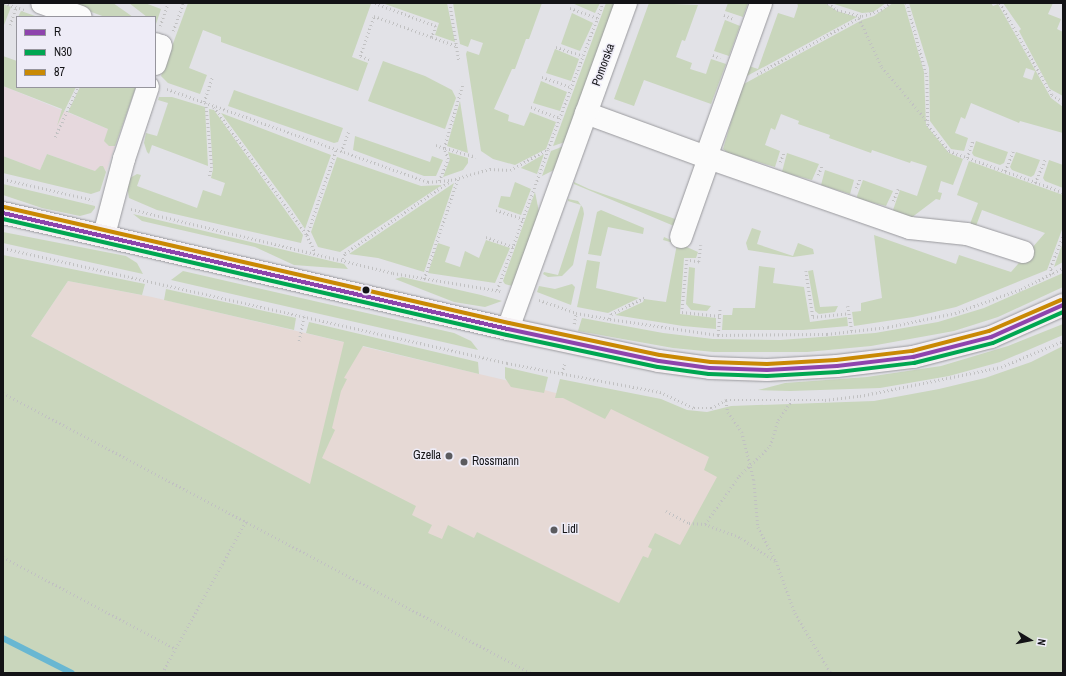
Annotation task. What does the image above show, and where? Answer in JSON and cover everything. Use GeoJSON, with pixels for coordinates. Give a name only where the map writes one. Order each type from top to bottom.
{"type":"FeatureCollection","features":[{"type":"Feature","properties":{"kind":"main road"},"geometry":{"type":"LineString","coordinates":[[3,213],[508,329],[659,361],[710,368],[768,370],[837,366],[913,357],[991,336],[1063,304]]}},
{"type":"Feature","properties":{"kind":"street"},"geometry":{"type":"LineString","coordinates":[[43,3],[78,16]]}},
{"type":"Feature","properties":{"kind":"street","name":"Pomorska"},"geometry":{"type":"LineString","coordinates":[[508,329],[626,3]]}},
{"type":"Feature","properties":{"kind":"street"},"geometry":{"type":"LineString","coordinates":[[691,241],[708,158],[761,3]]}},
{"type":"Feature","properties":{"kind":"street"},"geometry":{"type":"LineString","coordinates":[[156,38],[161,46],[156,61]]}},
{"type":"Feature","properties":{"kind":"street"},"geometry":{"type":"LineString","coordinates":[[104,235],[124,159],[155,88]]}},
{"type":"Feature","properties":{"kind":"street"},"geometry":{"type":"LineString","coordinates":[[586,113],[708,158],[910,228],[967,234],[1023,252]]}},
{"type":"Feature","properties":{"kind":"path"},"geometry":{"type":"LineString","coordinates":[[156,38],[168,3]]}},
{"type":"Feature","properties":{"kind":"path"},"geometry":{"type":"LineString","coordinates":[[375,3],[436,26],[432,37]]}},
{"type":"Feature","properties":{"kind":"path"},"geometry":{"type":"LineString","coordinates":[[450,3],[459,61]]}},
{"type":"Feature","properties":{"kind":"path"},"geometry":{"type":"LineString","coordinates":[[498,290],[602,3]]}},
{"type":"Feature","properties":{"kind":"path"},"geometry":{"type":"LineString","coordinates":[[828,3],[837,10],[861,17]]}},
{"type":"Feature","properties":{"kind":"path"},"geometry":{"type":"LineString","coordinates":[[731,88],[861,17],[881,10],[890,3]]}},
{"type":"Feature","properties":{"kind":"path"},"geometry":{"type":"LineString","coordinates":[[907,3],[927,76],[928,122]]}},
{"type":"Feature","properties":{"kind":"path"},"geometry":{"type":"LineString","coordinates":[[1000,3],[1052,95],[1063,102]]}},
{"type":"Feature","properties":{"kind":"path"},"geometry":{"type":"LineString","coordinates":[[10,25],[16,7]]}},
{"type":"Feature","properties":{"kind":"path"},"geometry":{"type":"LineString","coordinates":[[570,8],[597,18]]}},
{"type":"Feature","properties":{"kind":"path"},"geometry":{"type":"LineString","coordinates":[[369,60],[360,56],[374,16],[457,46]]}},
{"type":"Feature","properties":{"kind":"path"},"geometry":{"type":"LineString","coordinates":[[861,17],[882,66],[915,110],[928,122],[949,151],[1063,192]]}},
{"type":"Feature","properties":{"kind":"path"},"geometry":{"type":"LineString","coordinates":[[556,47],[583,56]]}},
{"type":"Feature","properties":{"kind":"path"},"geometry":{"type":"LineString","coordinates":[[209,177],[212,167],[205,103],[212,77]]}},
{"type":"Feature","properties":{"kind":"path"},"geometry":{"type":"LineString","coordinates":[[542,77],[571,87]]}},
{"type":"Feature","properties":{"kind":"path"},"geometry":{"type":"LineString","coordinates":[[439,181],[448,159],[444,148],[463,83]]}},
{"type":"Feature","properties":{"kind":"path"},"geometry":{"type":"LineString","coordinates":[[156,87],[214,106],[428,182],[451,180],[490,169],[510,170],[548,150]]}},
{"type":"Feature","properties":{"kind":"path"},"geometry":{"type":"LineString","coordinates":[[55,137],[78,88]]}},
{"type":"Feature","properties":{"kind":"path"},"geometry":{"type":"LineString","coordinates":[[214,106],[307,236],[316,252]]}},
{"type":"Feature","properties":{"kind":"path"},"geometry":{"type":"LineString","coordinates":[[531,108],[560,118]]}},
{"type":"Feature","properties":{"kind":"path"},"geometry":{"type":"LineString","coordinates":[[341,152],[349,130]]}},
{"type":"Feature","properties":{"kind":"path"},"geometry":{"type":"LineString","coordinates":[[967,158],[973,140]]}},
{"type":"Feature","properties":{"kind":"path"},"geometry":{"type":"LineString","coordinates":[[436,145],[476,157]]}},
{"type":"Feature","properties":{"kind":"path"},"geometry":{"type":"LineString","coordinates":[[307,236],[336,150]]}},
{"type":"Feature","properties":{"kind":"path"},"geometry":{"type":"LineString","coordinates":[[1005,171],[1013,151]]}},
{"type":"Feature","properties":{"kind":"path"},"geometry":{"type":"LineString","coordinates":[[1036,182],[1045,159]]}},
{"type":"Feature","properties":{"kind":"path"},"geometry":{"type":"LineString","coordinates":[[424,280],[458,178]]}},
{"type":"Feature","properties":{"kind":"path"},"geometry":{"type":"LineString","coordinates":[[3,179],[98,202]]}},
{"type":"Feature","properties":{"kind":"path"},"geometry":{"type":"LineString","coordinates":[[343,259],[345,253],[451,180]]}},
{"type":"Feature","properties":{"kind":"path"},"geometry":{"type":"LineString","coordinates":[[129,209],[316,252],[424,280],[508,292]]}},
{"type":"Feature","properties":{"kind":"path"},"geometry":{"type":"LineString","coordinates":[[496,210],[524,219]]}},
{"type":"Feature","properties":{"kind":"path"},"geometry":{"type":"LineString","coordinates":[[1053,274],[1050,268],[1063,236]]}},
{"type":"Feature","properties":{"kind":"path"},"geometry":{"type":"LineString","coordinates":[[486,237],[514,247]]}},
{"type":"Feature","properties":{"kind":"path"},"geometry":{"type":"LineString","coordinates":[[691,241],[699,262],[687,260],[682,312],[720,316]]}},
{"type":"Feature","properties":{"kind":"path"},"geometry":{"type":"LineString","coordinates":[[3,248],[304,315],[507,363],[660,392],[694,408],[711,408],[726,400],[792,400],[860,396],[947,380],[1001,367],[1063,341]]}},
{"type":"Feature","properties":{"kind":"path"},"geometry":{"type":"LineString","coordinates":[[534,298],[576,312],[610,319],[718,335],[792,336],[852,331],[926,320],[955,313],[1021,289],[1063,268]]}},
{"type":"Feature","properties":{"kind":"path"},"geometry":{"type":"LineString","coordinates":[[806,271],[813,317],[849,313]]}},
{"type":"Feature","properties":{"kind":"path"},"geometry":{"type":"LineString","coordinates":[[610,319],[611,314],[646,297]]}},
{"type":"Feature","properties":{"kind":"path"},"geometry":{"type":"LineString","coordinates":[[848,306],[852,331]]}},
{"type":"Feature","properties":{"kind":"path"},"geometry":{"type":"LineString","coordinates":[[718,335],[720,308]]}},
{"type":"Feature","properties":{"kind":"path"},"geometry":{"type":"LineString","coordinates":[[299,341],[304,315]]}},
{"type":"Feature","properties":{"kind":"path"},"geometry":{"type":"LineString","coordinates":[[562,373],[566,358]]}},
{"type":"Feature","properties":{"kind":"path"},"geometry":{"type":"LineString","coordinates":[[3,393],[531,673]]}},
{"type":"Feature","properties":{"kind":"path"},"geometry":{"type":"LineString","coordinates":[[726,400],[728,412],[742,432],[750,466],[758,527],[776,561],[795,613],[831,673]]}},
{"type":"Feature","properties":{"kind":"path"},"geometry":{"type":"LineString","coordinates":[[705,524],[739,476],[770,446],[778,420],[792,400]]}},
{"type":"Feature","properties":{"kind":"path"},"geometry":{"type":"LineString","coordinates":[[666,511],[689,523],[705,524],[741,538],[776,561]]}},
{"type":"Feature","properties":{"kind":"path"},"geometry":{"type":"LineString","coordinates":[[162,673],[174,648],[246,521]]}},
{"type":"Feature","properties":{"kind":"path"},"geometry":{"type":"LineString","coordinates":[[3,557],[174,648]]}},
{"type":"Feature","properties":{"kind":"shaded area"},"geometry":{"type":"Polygon","coordinates":[[[3,86],[108,129],[115,146],[106,172],[105,169],[95,171],[47,154],[40,170],[3,156],[3,86]]]}},
{"type":"Feature","properties":{"kind":"shaded area"},"geometry":{"type":"Polygon","coordinates":[[[68,281],[152,297],[526,385],[678,426],[747,429],[724,478],[639,610],[603,640],[31,336],[68,281]]]}},
{"type":"Feature","properties":{"kind":"green space"},"geometry":{"type":"Polygon","coordinates":[[[67,3],[113,3],[132,16],[102,16],[67,3]]]}},
{"type":"Feature","properties":{"kind":"green space"},"geometry":{"type":"Polygon","coordinates":[[[129,3],[145,3],[161,9],[156,24],[156,16],[146,16],[129,3]]]}},
{"type":"Feature","properties":{"kind":"green space"},"geometry":{"type":"Polygon","coordinates":[[[188,3],[371,4],[352,57],[368,63],[358,91],[221,42],[221,37],[203,30],[189,68],[207,75],[200,94],[168,83],[161,76],[188,3]]]}},
{"type":"Feature","properties":{"kind":"green space"},"geometry":{"type":"Polygon","coordinates":[[[382,3],[447,3],[455,42],[435,35],[439,23],[382,3]]]}},
{"type":"Feature","properties":{"kind":"green space"},"geometry":{"type":"Polygon","coordinates":[[[453,3],[542,3],[529,39],[526,39],[515,69],[512,69],[494,109],[509,115],[508,121],[524,126],[530,112],[556,122],[546,149],[515,165],[493,159],[481,151],[466,54],[467,51],[479,55],[483,43],[471,39],[468,47],[460,44],[453,3]]]}},
{"type":"Feature","properties":{"kind":"green space"},"geometry":{"type":"Polygon","coordinates":[[[572,3],[600,3],[595,13],[572,3]]]}},
{"type":"Feature","properties":{"kind":"green space"},"geometry":{"type":"Polygon","coordinates":[[[606,3],[617,3],[565,142],[553,146],[606,3]]]}},
{"type":"Feature","properties":{"kind":"green space"},"geometry":{"type":"Polygon","coordinates":[[[649,3],[698,5],[685,41],[682,40],[676,57],[692,63],[690,69],[706,74],[711,59],[726,64],[711,104],[644,80],[634,106],[614,99],[649,3]]]}},
{"type":"Feature","properties":{"kind":"green space"},"geometry":{"type":"Polygon","coordinates":[[[728,3],[748,3],[743,17],[725,11],[728,3]]]}},
{"type":"Feature","properties":{"kind":"green space"},"geometry":{"type":"Polygon","coordinates":[[[797,3],[825,3],[837,11],[857,17],[745,77],[749,66],[758,69],[778,13],[794,18],[798,6],[797,3]]]}},
{"type":"Feature","properties":{"kind":"green space"},"geometry":{"type":"Polygon","coordinates":[[[831,3],[886,3],[873,12],[862,13],[831,3]]]}},
{"type":"Feature","properties":{"kind":"green space"},"geometry":{"type":"Polygon","coordinates":[[[893,3],[904,3],[924,72],[926,125],[949,153],[963,159],[953,185],[941,181],[938,192],[942,193],[940,200],[936,199],[911,218],[895,213],[893,210],[900,190],[917,196],[927,166],[911,161],[910,163],[872,150],[871,153],[829,138],[830,135],[798,124],[799,121],[781,114],[775,130],[771,128],[765,145],[780,151],[775,167],[728,153],[723,149],[742,85],[862,20],[874,16],[893,3]]]}},
{"type":"Feature","properties":{"kind":"green space"},"geometry":{"type":"Polygon","coordinates":[[[909,3],[991,3],[993,6],[998,4],[1051,98],[1063,107],[1063,133],[1020,121],[1019,123],[971,103],[965,119],[961,117],[955,133],[968,138],[964,151],[951,149],[930,121],[929,68],[909,3]],[[1026,68],[1023,77],[1032,80],[1035,71],[1026,68]]]}},
{"type":"Feature","properties":{"kind":"green space"},"geometry":{"type":"Polygon","coordinates":[[[1003,3],[1053,3],[1048,14],[1061,19],[1057,29],[1063,32],[1063,96],[1050,89],[1019,31],[1021,29],[1003,3]]]}},
{"type":"Feature","properties":{"kind":"green space"},"geometry":{"type":"Polygon","coordinates":[[[3,4],[11,7],[4,25],[3,25],[3,4]]]}},
{"type":"Feature","properties":{"kind":"green space"},"geometry":{"type":"Polygon","coordinates":[[[21,11],[35,16],[18,16],[21,11]]]}},
{"type":"Feature","properties":{"kind":"green space"},"geometry":{"type":"Polygon","coordinates":[[[572,13],[593,23],[580,51],[561,44],[572,13]]]}},
{"type":"Feature","properties":{"kind":"green space"},"geometry":{"type":"Polygon","coordinates":[[[725,20],[740,26],[729,56],[714,51],[725,20]]]}},
{"type":"Feature","properties":{"kind":"green space"},"geometry":{"type":"Polygon","coordinates":[[[555,49],[579,59],[571,81],[546,73],[555,49]]]}},
{"type":"Feature","properties":{"kind":"green space"},"geometry":{"type":"Polygon","coordinates":[[[3,56],[16,61],[16,88],[76,88],[57,126],[62,109],[3,86],[3,56]]]}},
{"type":"Feature","properties":{"kind":"green space"},"geometry":{"type":"Polygon","coordinates":[[[383,61],[425,76],[452,90],[456,98],[445,129],[368,101],[383,61]]]}},
{"type":"Feature","properties":{"kind":"green space"},"geometry":{"type":"Polygon","coordinates":[[[541,81],[567,92],[560,111],[533,103],[541,81]]]}},
{"type":"Feature","properties":{"kind":"green space"},"geometry":{"type":"Polygon","coordinates":[[[80,88],[136,88],[115,146],[109,146],[104,141],[108,129],[68,112],[80,88]]]}},
{"type":"Feature","properties":{"kind":"green space"},"geometry":{"type":"Polygon","coordinates":[[[234,90],[343,128],[338,142],[334,143],[228,106],[234,90]]]}},
{"type":"Feature","properties":{"kind":"green space"},"geometry":{"type":"Polygon","coordinates":[[[159,97],[172,97],[205,107],[208,166],[152,145],[149,154],[147,152],[144,143],[146,133],[157,136],[168,103],[158,100],[159,97]]]}},
{"type":"Feature","properties":{"kind":"green space"},"geometry":{"type":"Polygon","coordinates":[[[460,101],[468,153],[447,146],[460,101]]]}},
{"type":"Feature","properties":{"kind":"green space"},"geometry":{"type":"Polygon","coordinates":[[[209,109],[214,110],[303,235],[301,243],[157,210],[129,198],[127,186],[130,178],[137,174],[141,175],[137,186],[197,208],[203,190],[221,196],[225,183],[211,178],[213,169],[209,109]]]}},
{"type":"Feature","properties":{"kind":"green space"},"geometry":{"type":"Polygon","coordinates":[[[221,113],[331,155],[305,229],[291,208],[221,113]]]}},
{"type":"Feature","properties":{"kind":"green space"},"geometry":{"type":"Polygon","coordinates":[[[355,136],[430,162],[432,156],[443,160],[436,176],[424,176],[353,150],[355,136]]]}},
{"type":"Feature","properties":{"kind":"green space"},"geometry":{"type":"Polygon","coordinates":[[[976,141],[1008,152],[1004,163],[1000,165],[974,156],[972,153],[976,141]]]}},
{"type":"Feature","properties":{"kind":"green space"},"geometry":{"type":"Polygon","coordinates":[[[564,146],[556,169],[542,176],[551,151],[564,146]]]}},
{"type":"Feature","properties":{"kind":"green space"},"geometry":{"type":"Polygon","coordinates":[[[448,152],[468,158],[468,163],[463,170],[443,177],[450,159],[448,152]]]}},
{"type":"Feature","properties":{"kind":"green space"},"geometry":{"type":"Polygon","coordinates":[[[1016,152],[1040,160],[1034,175],[1031,177],[1012,170],[1010,167],[1016,152]]]}},
{"type":"Feature","properties":{"kind":"green space"},"geometry":{"type":"Polygon","coordinates":[[[787,153],[819,164],[812,180],[782,172],[787,153]]]}},
{"type":"Feature","properties":{"kind":"green space"},"geometry":{"type":"Polygon","coordinates":[[[47,154],[95,171],[100,166],[103,166],[106,172],[100,191],[91,194],[3,173],[3,156],[40,170],[47,154]]]}},
{"type":"Feature","properties":{"kind":"green space"},"geometry":{"type":"Polygon","coordinates":[[[544,154],[537,174],[521,168],[522,167],[544,154]]]}},
{"type":"Feature","properties":{"kind":"green space"},"geometry":{"type":"Polygon","coordinates":[[[337,157],[421,186],[442,185],[340,252],[318,247],[311,232],[337,157]]]}},
{"type":"Feature","properties":{"kind":"green space"},"geometry":{"type":"Polygon","coordinates":[[[1049,160],[1063,165],[1063,188],[1045,181],[1043,178],[1049,160]]]}},
{"type":"Feature","properties":{"kind":"green space"},"geometry":{"type":"Polygon","coordinates":[[[969,161],[1063,195],[1063,227],[1047,270],[956,307],[913,317],[854,326],[852,312],[861,311],[861,303],[882,298],[874,235],[956,264],[959,255],[1011,272],[1045,233],[982,210],[976,226],[970,224],[978,203],[957,195],[969,161]]]}},
{"type":"Feature","properties":{"kind":"green space"},"geometry":{"type":"Polygon","coordinates":[[[825,170],[854,180],[850,194],[821,185],[825,170]]]}},
{"type":"Feature","properties":{"kind":"green space"},"geometry":{"type":"Polygon","coordinates":[[[863,180],[893,191],[886,206],[858,199],[857,196],[863,180]]]}},
{"type":"Feature","properties":{"kind":"green space"},"geometry":{"type":"Polygon","coordinates":[[[515,182],[531,189],[521,215],[498,207],[501,196],[510,197],[515,182]]]}},
{"type":"Feature","properties":{"kind":"green space"},"geometry":{"type":"Polygon","coordinates":[[[574,182],[589,189],[681,221],[674,226],[574,184],[574,182]]]}},
{"type":"Feature","properties":{"kind":"green space"},"geometry":{"type":"Polygon","coordinates":[[[454,183],[424,272],[378,258],[349,254],[454,183]]]}},
{"type":"Feature","properties":{"kind":"green space"},"geometry":{"type":"Polygon","coordinates":[[[3,184],[95,206],[95,208],[91,213],[80,216],[42,208],[3,195],[3,184]]]}},
{"type":"Feature","properties":{"kind":"green space"},"geometry":{"type":"Polygon","coordinates":[[[535,192],[539,212],[512,286],[505,284],[503,281],[535,192]]]}},
{"type":"Feature","properties":{"kind":"green space"},"geometry":{"type":"Polygon","coordinates":[[[568,199],[578,201],[581,205],[568,201],[568,199]]]}},
{"type":"Feature","properties":{"kind":"green space"},"geometry":{"type":"Polygon","coordinates":[[[581,205],[584,214],[573,265],[562,276],[548,277],[543,274],[544,272],[558,275],[581,205]]]}},
{"type":"Feature","properties":{"kind":"green space"},"geometry":{"type":"Polygon","coordinates":[[[601,210],[644,228],[643,234],[608,227],[601,256],[588,254],[597,212],[601,210]]]}},
{"type":"Feature","properties":{"kind":"green space"},"geometry":{"type":"Polygon","coordinates":[[[133,214],[344,264],[348,269],[294,265],[255,247],[142,221],[133,214]]]}},
{"type":"Feature","properties":{"kind":"green space"},"geometry":{"type":"Polygon","coordinates":[[[752,228],[761,231],[757,244],[793,256],[798,243],[813,249],[814,254],[793,257],[748,250],[746,243],[752,228]]]}},
{"type":"Feature","properties":{"kind":"green space"},"geometry":{"type":"Polygon","coordinates":[[[3,232],[126,256],[137,263],[143,274],[3,243],[3,232]]]}},
{"type":"Feature","properties":{"kind":"green space"},"geometry":{"type":"Polygon","coordinates":[[[664,237],[698,252],[696,258],[684,258],[680,314],[716,318],[716,329],[683,326],[615,315],[643,302],[644,299],[666,302],[677,244],[663,240],[664,237]]]}},
{"type":"Feature","properties":{"kind":"green space"},"geometry":{"type":"Polygon","coordinates":[[[486,240],[510,248],[495,283],[428,273],[438,243],[450,247],[445,262],[460,267],[465,251],[479,258],[486,240]]]}},
{"type":"Feature","properties":{"kind":"green space"},"geometry":{"type":"Polygon","coordinates":[[[1063,243],[1063,262],[1054,267],[1060,250],[1063,243]]]}},
{"type":"Feature","properties":{"kind":"green space"},"geometry":{"type":"Polygon","coordinates":[[[3,255],[145,284],[142,295],[68,281],[31,336],[310,484],[344,342],[306,333],[309,322],[478,362],[479,374],[363,346],[344,378],[347,379],[341,391],[332,428],[335,430],[322,458],[416,506],[412,515],[432,525],[428,533],[442,539],[448,525],[474,538],[477,532],[619,603],[643,556],[648,558],[652,549],[648,547],[655,533],[680,545],[717,477],[704,470],[709,457],[611,409],[605,419],[563,398],[555,398],[560,379],[661,399],[687,410],[707,412],[731,406],[874,401],[939,389],[985,378],[1031,362],[1063,346],[1063,673],[3,673],[3,255]]]}},
{"type":"Feature","properties":{"kind":"green space"},"geometry":{"type":"Polygon","coordinates":[[[587,260],[600,262],[596,288],[639,298],[608,313],[577,307],[587,260]]]}},
{"type":"Feature","properties":{"kind":"green space"},"geometry":{"type":"Polygon","coordinates":[[[759,266],[775,268],[773,283],[804,287],[810,322],[847,317],[848,326],[803,330],[722,330],[723,315],[732,315],[733,308],[755,308],[759,266]]]}},
{"type":"Feature","properties":{"kind":"green space"},"geometry":{"type":"Polygon","coordinates":[[[689,267],[695,268],[693,303],[711,306],[707,311],[691,310],[686,304],[689,267]]]}},
{"type":"Feature","properties":{"kind":"green space"},"geometry":{"type":"Polygon","coordinates":[[[813,270],[820,307],[838,306],[835,312],[819,314],[815,311],[808,271],[813,270]]]}},
{"type":"Feature","properties":{"kind":"green space"},"geometry":{"type":"Polygon","coordinates":[[[183,271],[454,333],[471,341],[478,350],[171,280],[183,271]]]}},
{"type":"Feature","properties":{"kind":"green space"},"geometry":{"type":"Polygon","coordinates":[[[1063,273],[1063,287],[998,317],[954,331],[871,346],[807,352],[714,352],[673,348],[578,331],[582,318],[663,333],[713,339],[780,340],[875,333],[938,322],[984,308],[1063,273]]]}},
{"type":"Feature","properties":{"kind":"green space"},"geometry":{"type":"Polygon","coordinates":[[[402,277],[502,301],[485,307],[454,302],[395,279],[402,277]]]}},
{"type":"Feature","properties":{"kind":"green space"},"geometry":{"type":"Polygon","coordinates":[[[572,284],[575,287],[571,305],[537,292],[539,286],[555,289],[572,284]]]}},
{"type":"Feature","properties":{"kind":"green space"},"geometry":{"type":"Polygon","coordinates":[[[166,289],[296,318],[294,330],[164,300],[166,289]]]}},
{"type":"Feature","properties":{"kind":"green space"},"geometry":{"type":"Polygon","coordinates":[[[1063,324],[1063,335],[1000,362],[949,376],[880,388],[790,391],[758,390],[785,383],[867,377],[941,366],[1008,346],[1063,324]]]}},
{"type":"Feature","properties":{"kind":"green space"},"geometry":{"type":"Polygon","coordinates":[[[505,367],[548,377],[544,393],[511,387],[505,378],[505,367]]]}},
{"type":"Feature","properties":{"kind":"waterway"},"geometry":{"type":"LineString","coordinates":[[3,638],[72,673]]}},
{"type":"Feature","properties":{"kind":"transit line","name":"87"},"geometry":{"type":"LineString","coordinates":[[4,207],[509,323],[660,355],[711,362],[767,364],[836,360],[912,351],[989,331],[1061,300]]}},
{"type":"Feature","properties":{"kind":"transit line","name":"R"},"geometry":{"type":"LineString","coordinates":[[3,213],[508,329],[659,361],[710,368],[767,370],[837,366],[913,357],[991,337],[1063,305]]}},
{"type":"Feature","properties":{"kind":"transit line","name":"N30"},"geometry":{"type":"LineString","coordinates":[[3,219],[507,335],[658,367],[709,374],[767,376],[838,372],[914,363],[993,343],[1063,312]]}},
{"type":"Feature","properties":{"kind":"place","name":"Gzella"},"geometry":{"type":"Point","coordinates":[449,456]}},
{"type":"Feature","properties":{"kind":"place","name":"Rossmann"},"geometry":{"type":"Point","coordinates":[464,462]}},
{"type":"Feature","properties":{"kind":"place","name":"Lidl"},"geometry":{"type":"Point","coordinates":[554,530]}}]}
